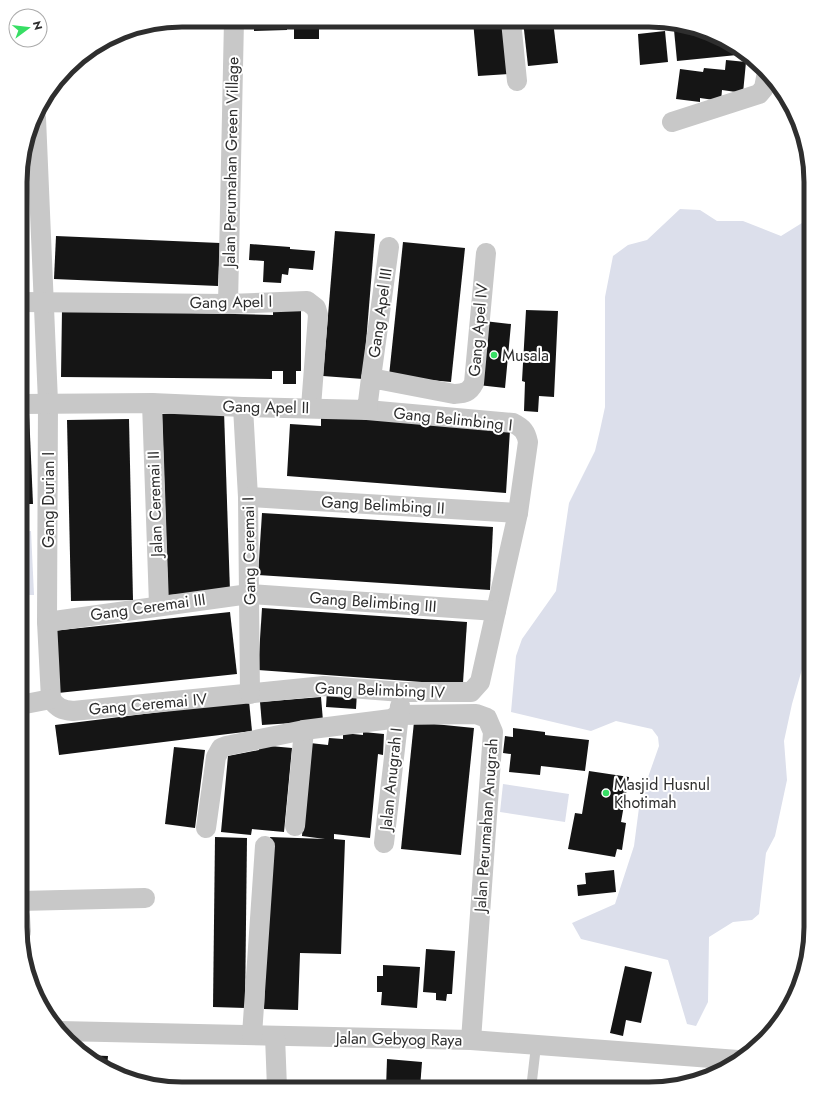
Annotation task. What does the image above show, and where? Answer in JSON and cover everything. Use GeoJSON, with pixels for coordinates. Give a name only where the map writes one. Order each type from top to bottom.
{"type":"FeatureCollection","features":[{"type":"Feature","properties":{"kind":"street","name":"Jalan Perumahan Green Village"},"geometry":{"type":"LineString","coordinates":[[228,304],[234,27]]}},
{"type":"Feature","properties":{"kind":"street"},"geometry":{"type":"LineString","coordinates":[[512,27],[517,81]]}},
{"type":"Feature","properties":{"kind":"street"},"geometry":{"type":"LineString","coordinates":[[672,122],[759,94],[764,88],[765,80]]}},
{"type":"Feature","properties":{"kind":"street","name":"Gang Durian I"},"geometry":{"type":"LineString","coordinates":[[36,129],[48,402],[47,622],[51,699]]}},
{"type":"Feature","properties":{"kind":"street","name":"Gang Apel III"},"geometry":{"type":"LineString","coordinates":[[371,378],[389,247]]}},
{"type":"Feature","properties":{"kind":"street","name":"Gang Apel IV"},"geometry":{"type":"LineString","coordinates":[[371,378],[454,394],[465,393],[471,390],[474,383],[486,253]]}},
{"type":"Feature","properties":{"kind":"street","name":"Gang Apel I"},"geometry":{"type":"LineString","coordinates":[[27,302],[228,304],[300,300],[313,304],[318,315],[311,408]]}},
{"type":"Feature","properties":{"kind":"street"},"geometry":{"type":"LineString","coordinates":[[367,410],[371,378]]}},
{"type":"Feature","properties":{"kind":"street","name":"Gang Apel II"},"geometry":{"type":"LineString","coordinates":[[27,404],[48,402],[152,403],[367,410]]}},
{"type":"Feature","properties":{"kind":"street","name":"Jalan Ceremai II"},"geometry":{"type":"LineString","coordinates":[[152,403],[159,605]]}},
{"type":"Feature","properties":{"kind":"street","name":"Gang Ceremai I"},"geometry":{"type":"LineString","coordinates":[[243,407],[248,497],[250,694]]}},
{"type":"Feature","properties":{"kind":"street","name":"Gang Belimbing I"},"geometry":{"type":"LineString","coordinates":[[367,410],[513,423],[521,427],[526,433],[528,442],[518,513]]}},
{"type":"Feature","properties":{"kind":"street","name":"Gang Belimbing II"},"geometry":{"type":"LineString","coordinates":[[248,497],[518,513]]}},
{"type":"Feature","properties":{"kind":"street"},"geometry":{"type":"LineString","coordinates":[[496,611],[518,513]]}},
{"type":"Feature","properties":{"kind":"street","name":"Gang Ceremai III"},"geometry":{"type":"LineString","coordinates":[[47,622],[159,605],[249,594]]}},
{"type":"Feature","properties":{"kind":"street","name":"Gang Belimbing III"},"geometry":{"type":"LineString","coordinates":[[249,594],[496,611]]}},
{"type":"Feature","properties":{"kind":"street","name":"Gang Belimbing IV"},"geometry":{"type":"LineString","coordinates":[[250,694],[324,686],[402,692],[471,692],[480,682],[496,611]]}},
{"type":"Feature","properties":{"kind":"street","name":"Jalan Anugrah I"},"geometry":{"type":"LineString","coordinates":[[384,843],[398,715],[402,692]]}},
{"type":"Feature","properties":{"kind":"street","name":"Gang Ceremai IV"},"geometry":{"type":"LineString","coordinates":[[51,699],[55,706],[64,710],[72,710],[250,694]]}},
{"type":"Feature","properties":{"kind":"street"},"geometry":{"type":"LineString","coordinates":[[27,703],[51,699]]}},
{"type":"Feature","properties":{"kind":"street","name":"Jalan Perumahan Anugrah"},"geometry":{"type":"LineString","coordinates":[[206,828],[216,757],[221,748],[304,730],[391,719],[398,715],[476,714],[486,718],[493,732],[472,1040]]}},
{"type":"Feature","properties":{"kind":"street"},"geometry":{"type":"LineString","coordinates":[[295,826],[304,730]]}},
{"type":"Feature","properties":{"kind":"street"},"geometry":{"type":"LineString","coordinates":[[252,1035],[264,846]]}},
{"type":"Feature","properties":{"kind":"street"},"geometry":{"type":"LineString","coordinates":[[27,901],[145,898]]}},
{"type":"Feature","properties":{"kind":"street","name":"Jalan Gebyog Raya"},"geometry":{"type":"LineString","coordinates":[[68,1031],[472,1040],[729,1059]]}},
{"type":"Feature","properties":{"kind":"street"},"geometry":{"type":"LineString","coordinates":[[275,1036],[277,1082]]}},
{"type":"Feature","properties":{"kind":"lane"},"geometry":{"type":"LineString","coordinates":[[532,1082],[536,1046]]}},
{"type":"Feature","properties":{"kind":"shaded area"},"geometry":{"type":"Polygon","coordinates":[[[680,209],[700,210],[717,221],[743,221],[781,236],[804,222],[804,662],[792,704],[784,741],[787,780],[775,836],[766,853],[759,914],[752,920],[733,922],[709,937],[708,1002],[696,1026],[687,1024],[668,960],[581,939],[572,923],[615,904],[634,846],[640,800],[659,746],[658,737],[652,729],[616,721],[591,731],[511,712],[516,656],[522,639],[556,591],[569,503],[595,451],[600,430],[605,407],[605,297],[613,256],[628,245],[647,240],[680,209]]]}},
{"type":"Feature","properties":{"kind":"shaded area"},"geometry":{"type":"Polygon","coordinates":[[[27,531],[31,531],[34,595],[27,595],[27,531]]]}},
{"type":"Feature","properties":{"kind":"shaded area"},"geometry":{"type":"Polygon","coordinates":[[[503,784],[569,794],[565,822],[500,812],[503,784]]]}},
{"type":"Feature","properties":{"kind":"building"},"geometry":{"type":"Polygon","coordinates":[[[254,27],[287,27],[287,30],[254,31],[254,27]]]}},
{"type":"Feature","properties":{"kind":"building"},"geometry":{"type":"Polygon","coordinates":[[[294,27],[319,27],[319,39],[294,39],[294,27]]]}},
{"type":"Feature","properties":{"kind":"building"},"geometry":{"type":"Polygon","coordinates":[[[474,27],[505,27],[509,74],[478,76],[474,27]]]}},
{"type":"Feature","properties":{"kind":"building"},"geometry":{"type":"Polygon","coordinates":[[[524,27],[554,27],[558,63],[528,66],[524,27]]]}},
{"type":"Feature","properties":{"kind":"building"},"geometry":{"type":"Polygon","coordinates":[[[674,30],[699,35],[738,55],[677,61],[674,30]]]}},
{"type":"Feature","properties":{"kind":"building"},"geometry":{"type":"Polygon","coordinates":[[[665,31],[668,62],[640,65],[638,34],[665,31]]]}},
{"type":"Feature","properties":{"kind":"building"},"geometry":{"type":"Polygon","coordinates":[[[726,60],[746,62],[743,93],[722,90],[721,101],[700,98],[700,102],[676,99],[680,69],[703,72],[704,68],[725,70],[726,60]]]}},
{"type":"Feature","properties":{"kind":"building"},"geometry":{"type":"Polygon","coordinates":[[[335,231],[375,234],[363,379],[323,376],[335,231]]]}},
{"type":"Feature","properties":{"kind":"building"},"geometry":{"type":"Polygon","coordinates":[[[56,236],[220,243],[218,286],[54,279],[56,236]]]}},
{"type":"Feature","properties":{"kind":"building"},"geometry":{"type":"Polygon","coordinates":[[[403,242],[465,248],[451,382],[389,376],[403,242]]]}},
{"type":"Feature","properties":{"kind":"building"},"geometry":{"type":"Polygon","coordinates":[[[250,244],[290,247],[290,249],[315,251],[313,270],[289,268],[288,275],[282,274],[281,283],[263,282],[264,261],[249,260],[250,244]]]}},
{"type":"Feature","properties":{"kind":"building"},"geometry":{"type":"Polygon","coordinates":[[[273,309],[301,310],[301,371],[296,371],[296,384],[283,384],[283,371],[272,371],[272,379],[61,377],[62,310],[273,315],[273,309]]]}},
{"type":"Feature","properties":{"kind":"building"},"geometry":{"type":"Polygon","coordinates":[[[526,310],[558,311],[554,397],[539,396],[538,412],[524,411],[525,382],[522,381],[526,310]]]}},
{"type":"Feature","properties":{"kind":"building","name":"Musala"},"geometry":{"type":"Polygon","coordinates":[[[484,321],[511,324],[505,388],[478,385],[484,321]]]}},
{"type":"Feature","properties":{"kind":"building"},"geometry":{"type":"Polygon","coordinates":[[[224,411],[230,592],[168,595],[162,414],[224,411]]]}},
{"type":"Feature","properties":{"kind":"building"},"geometry":{"type":"Polygon","coordinates":[[[27,412],[29,412],[33,504],[27,504],[27,412]]]}},
{"type":"Feature","properties":{"kind":"building"},"geometry":{"type":"Polygon","coordinates":[[[321,416],[510,430],[506,493],[287,476],[290,424],[321,426],[321,416]]]}},
{"type":"Feature","properties":{"kind":"building"},"geometry":{"type":"Polygon","coordinates":[[[129,419],[133,600],[71,601],[67,420],[129,419]]]}},
{"type":"Feature","properties":{"kind":"building"},"geometry":{"type":"Polygon","coordinates":[[[262,513],[493,527],[490,590],[258,575],[262,513]]]}},
{"type":"Feature","properties":{"kind":"building"},"geometry":{"type":"Polygon","coordinates":[[[262,608],[467,622],[463,683],[449,684],[258,670],[262,608]]]}},
{"type":"Feature","properties":{"kind":"building"},"geometry":{"type":"Polygon","coordinates":[[[230,612],[237,674],[58,693],[52,631],[230,612]]]}},
{"type":"Feature","properties":{"kind":"building"},"geometry":{"type":"Polygon","coordinates":[[[327,690],[357,692],[356,709],[326,707],[327,690]]]}},
{"type":"Feature","properties":{"kind":"building"},"geometry":{"type":"Polygon","coordinates":[[[321,697],[323,721],[262,725],[260,702],[321,697]]]}},
{"type":"Feature","properties":{"kind":"building"},"geometry":{"type":"Polygon","coordinates":[[[249,701],[252,731],[59,755],[55,725],[249,701]]]}},
{"type":"Feature","properties":{"kind":"building"},"geometry":{"type":"Polygon","coordinates":[[[414,722],[474,728],[461,855],[401,849],[414,722]]]}},
{"type":"Feature","properties":{"kind":"building"},"geometry":{"type":"Polygon","coordinates":[[[513,728],[545,732],[545,735],[589,740],[585,771],[541,766],[540,775],[509,772],[511,754],[503,753],[505,736],[513,737],[513,728]]]}},
{"type":"Feature","properties":{"kind":"building"},"geometry":{"type":"Polygon","coordinates":[[[363,732],[384,734],[383,755],[378,754],[370,838],[334,834],[334,839],[345,840],[341,954],[300,953],[298,1010],[264,1009],[270,837],[325,839],[302,836],[310,743],[328,745],[329,738],[343,739],[343,733],[363,735],[363,732]]]}},
{"type":"Feature","properties":{"kind":"building"},"geometry":{"type":"Polygon","coordinates":[[[259,745],[292,748],[284,832],[252,829],[251,835],[221,832],[228,756],[259,750],[259,745]]]}},
{"type":"Feature","properties":{"kind":"building"},"geometry":{"type":"Polygon","coordinates":[[[174,747],[205,750],[195,828],[165,824],[174,747]]]}},
{"type":"Feature","properties":{"kind":"building"},"geometry":{"type":"Polygon","coordinates":[[[589,771],[629,777],[621,822],[626,823],[622,850],[617,849],[615,857],[568,849],[575,813],[582,814],[589,771]]]}},
{"type":"Feature","properties":{"kind":"building"},"geometry":{"type":"Polygon","coordinates":[[[215,837],[247,838],[245,1008],[213,1007],[215,837]]]}},
{"type":"Feature","properties":{"kind":"building"},"geometry":{"type":"Polygon","coordinates":[[[614,870],[616,892],[578,896],[577,885],[586,884],[585,873],[614,870]]]}},
{"type":"Feature","properties":{"kind":"building"},"geometry":{"type":"Polygon","coordinates":[[[426,949],[455,951],[452,994],[447,994],[446,1001],[436,1000],[436,993],[423,992],[426,949]]]}},
{"type":"Feature","properties":{"kind":"building"},"geometry":{"type":"Polygon","coordinates":[[[383,965],[420,967],[417,1008],[381,1005],[382,992],[377,992],[377,976],[383,976],[383,965]]]}},
{"type":"Feature","properties":{"kind":"building"},"geometry":{"type":"Polygon","coordinates":[[[625,966],[652,972],[641,1023],[626,1020],[623,1036],[610,1033],[625,966]]]}},
{"type":"Feature","properties":{"kind":"building"},"geometry":{"type":"Polygon","coordinates":[[[95,1055],[108,1056],[107,1062],[95,1055]]]}},
{"type":"Feature","properties":{"kind":"building"},"geometry":{"type":"Polygon","coordinates":[[[387,1059],[422,1062],[420,1082],[386,1082],[387,1059]]]}},
{"type":"Feature","properties":{"kind":"place","name":"Musala"},"geometry":{"type":"Point","coordinates":[494,355]}},
{"type":"Feature","properties":{"kind":"place","name":"Masjid Husnul Khotimah"},"geometry":{"type":"Point","coordinates":[606,793]}}]}
